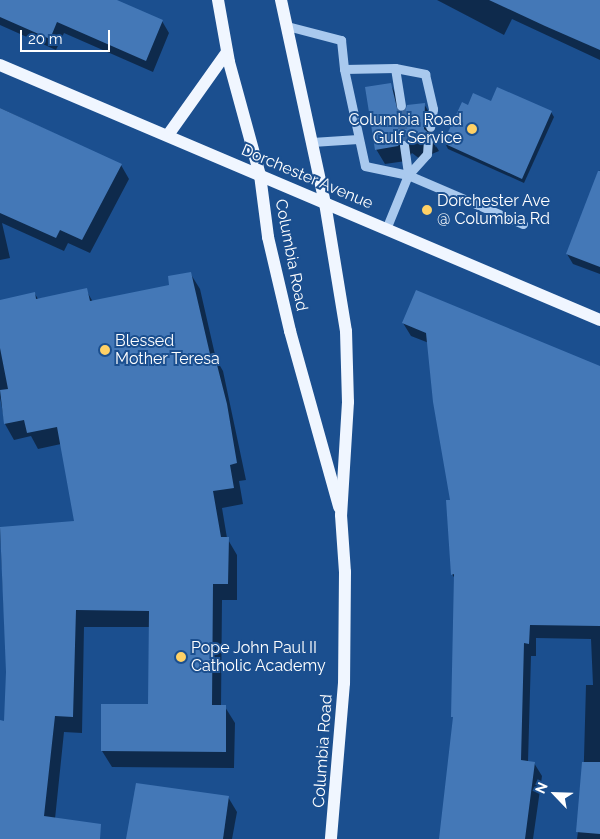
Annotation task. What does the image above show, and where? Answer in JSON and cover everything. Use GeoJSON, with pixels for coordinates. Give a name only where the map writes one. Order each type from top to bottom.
{"type":"FeatureCollection","features":[{"type":"Feature","properties":{"kind":"main road","name":"Columbia Road"},"geometry":{"type":"LineString","coordinates":[[218,0],[227,52],[260,175],[268,237],[288,321],[341,514]]}},
{"type":"Feature","properties":{"kind":"main road","name":"Columbia Road"},"geometry":{"type":"LineString","coordinates":[[281,0],[325,203],[347,355],[347,438],[341,514],[345,572],[344,683],[332,839]]}},
{"type":"Feature","properties":{"kind":"main road"},"geometry":{"type":"LineString","coordinates":[[168,135],[227,52]]}},
{"type":"Feature","properties":{"kind":"main road","name":"Dorchester Avenue"},"geometry":{"type":"LineString","coordinates":[[0,65],[600,320]]}},
{"type":"Feature","properties":{"kind":"lane"},"geometry":{"type":"LineString","coordinates":[[287,26],[341,40],[344,69],[365,166],[408,175],[523,224]]}},
{"type":"Feature","properties":{"kind":"lane"},"geometry":{"type":"LineString","coordinates":[[344,69],[395,68],[425,74],[433,109],[430,128]]}},
{"type":"Feature","properties":{"kind":"lane"},"geometry":{"type":"LineString","coordinates":[[395,68],[401,106]]}},
{"type":"Feature","properties":{"kind":"lane"},"geometry":{"type":"LineString","coordinates":[[312,142],[358,139]]}},
{"type":"Feature","properties":{"kind":"lane"},"geometry":{"type":"LineString","coordinates":[[386,229],[408,175],[426,154],[428,141]]}},
{"type":"Feature","properties":{"kind":"lane"},"geometry":{"type":"LineString","coordinates":[[404,145],[408,175]]}},
{"type":"Feature","properties":{"kind":"building"},"geometry":{"type":"Polygon","coordinates":[[[0,0],[117,0],[163,20],[146,61],[57,22],[50,39],[0,17],[0,0]]]}},
{"type":"Feature","properties":{"kind":"building"},"geometry":{"type":"Polygon","coordinates":[[[489,0],[600,0],[600,50],[545,26],[489,0]]]}},
{"type":"Feature","properties":{"kind":"building"},"geometry":{"type":"Polygon","coordinates":[[[391,83],[398,112],[405,111],[407,105],[425,103],[424,129],[432,136],[426,135],[422,142],[410,144],[403,139],[398,146],[375,150],[365,87],[391,83]]]}},
{"type":"Feature","properties":{"kind":"building"},"geometry":{"type":"Polygon","coordinates":[[[497,87],[552,111],[522,179],[443,143],[462,102],[468,105],[473,93],[491,101],[497,87]]]}},
{"type":"Feature","properties":{"kind":"building"},"geometry":{"type":"Polygon","coordinates":[[[0,108],[122,164],[82,240],[60,230],[56,238],[0,213],[0,108]]]}},
{"type":"Feature","properties":{"kind":"building"},"geometry":{"type":"Polygon","coordinates":[[[598,171],[600,171],[600,267],[566,254],[598,171]]]}},
{"type":"Feature","properties":{"kind":"building"},"geometry":{"type":"Polygon","coordinates":[[[191,272],[210,354],[214,353],[227,404],[237,463],[230,465],[234,488],[213,491],[221,537],[229,537],[228,584],[213,584],[212,705],[226,705],[226,752],[101,751],[101,704],[148,704],[149,611],[76,610],[73,717],[55,716],[44,816],[101,824],[100,839],[0,839],[0,720],[4,721],[6,672],[0,527],[74,521],[57,427],[27,433],[24,420],[4,424],[0,390],[8,389],[0,348],[0,300],[35,292],[36,299],[87,288],[90,301],[169,285],[168,276],[191,272]]]}},
{"type":"Feature","properties":{"kind":"building"},"geometry":{"type":"Polygon","coordinates":[[[416,290],[600,366],[600,626],[530,625],[529,644],[524,643],[521,760],[535,762],[525,839],[439,839],[453,717],[451,717],[454,574],[451,575],[446,500],[450,500],[433,402],[426,333],[402,323],[416,290]]]}},
{"type":"Feature","properties":{"kind":"building"},"geometry":{"type":"Polygon","coordinates":[[[582,762],[600,762],[600,834],[576,832],[582,762]]]}},
{"type":"Feature","properties":{"kind":"building"},"geometry":{"type":"Polygon","coordinates":[[[136,783],[229,796],[223,839],[126,839],[136,783]]]}},
{"type":"Feature","properties":{"kind":"tunnel"},"geometry":{"type":"LineString","coordinates":[[401,106],[404,145]]}},
{"type":"Feature","properties":{"kind":"tunnel"},"geometry":{"type":"LineString","coordinates":[[428,141],[430,127]]}},
{"type":"Feature","properties":{"kind":"place","name":"Columbia Road Gulf Service"},"geometry":{"type":"Point","coordinates":[472,129]}},
{"type":"Feature","properties":{"kind":"place","name":"Dorchester Ave @ Columbia Rd"},"geometry":{"type":"Point","coordinates":[427,210]}},
{"type":"Feature","properties":{"kind":"place","name":"Blessed Mother Teresa"},"geometry":{"type":"Point","coordinates":[105,350]}},
{"type":"Feature","properties":{"kind":"place","name":"Pope John Paul II Catholic Academy"},"geometry":{"type":"Point","coordinates":[181,657]}}]}
